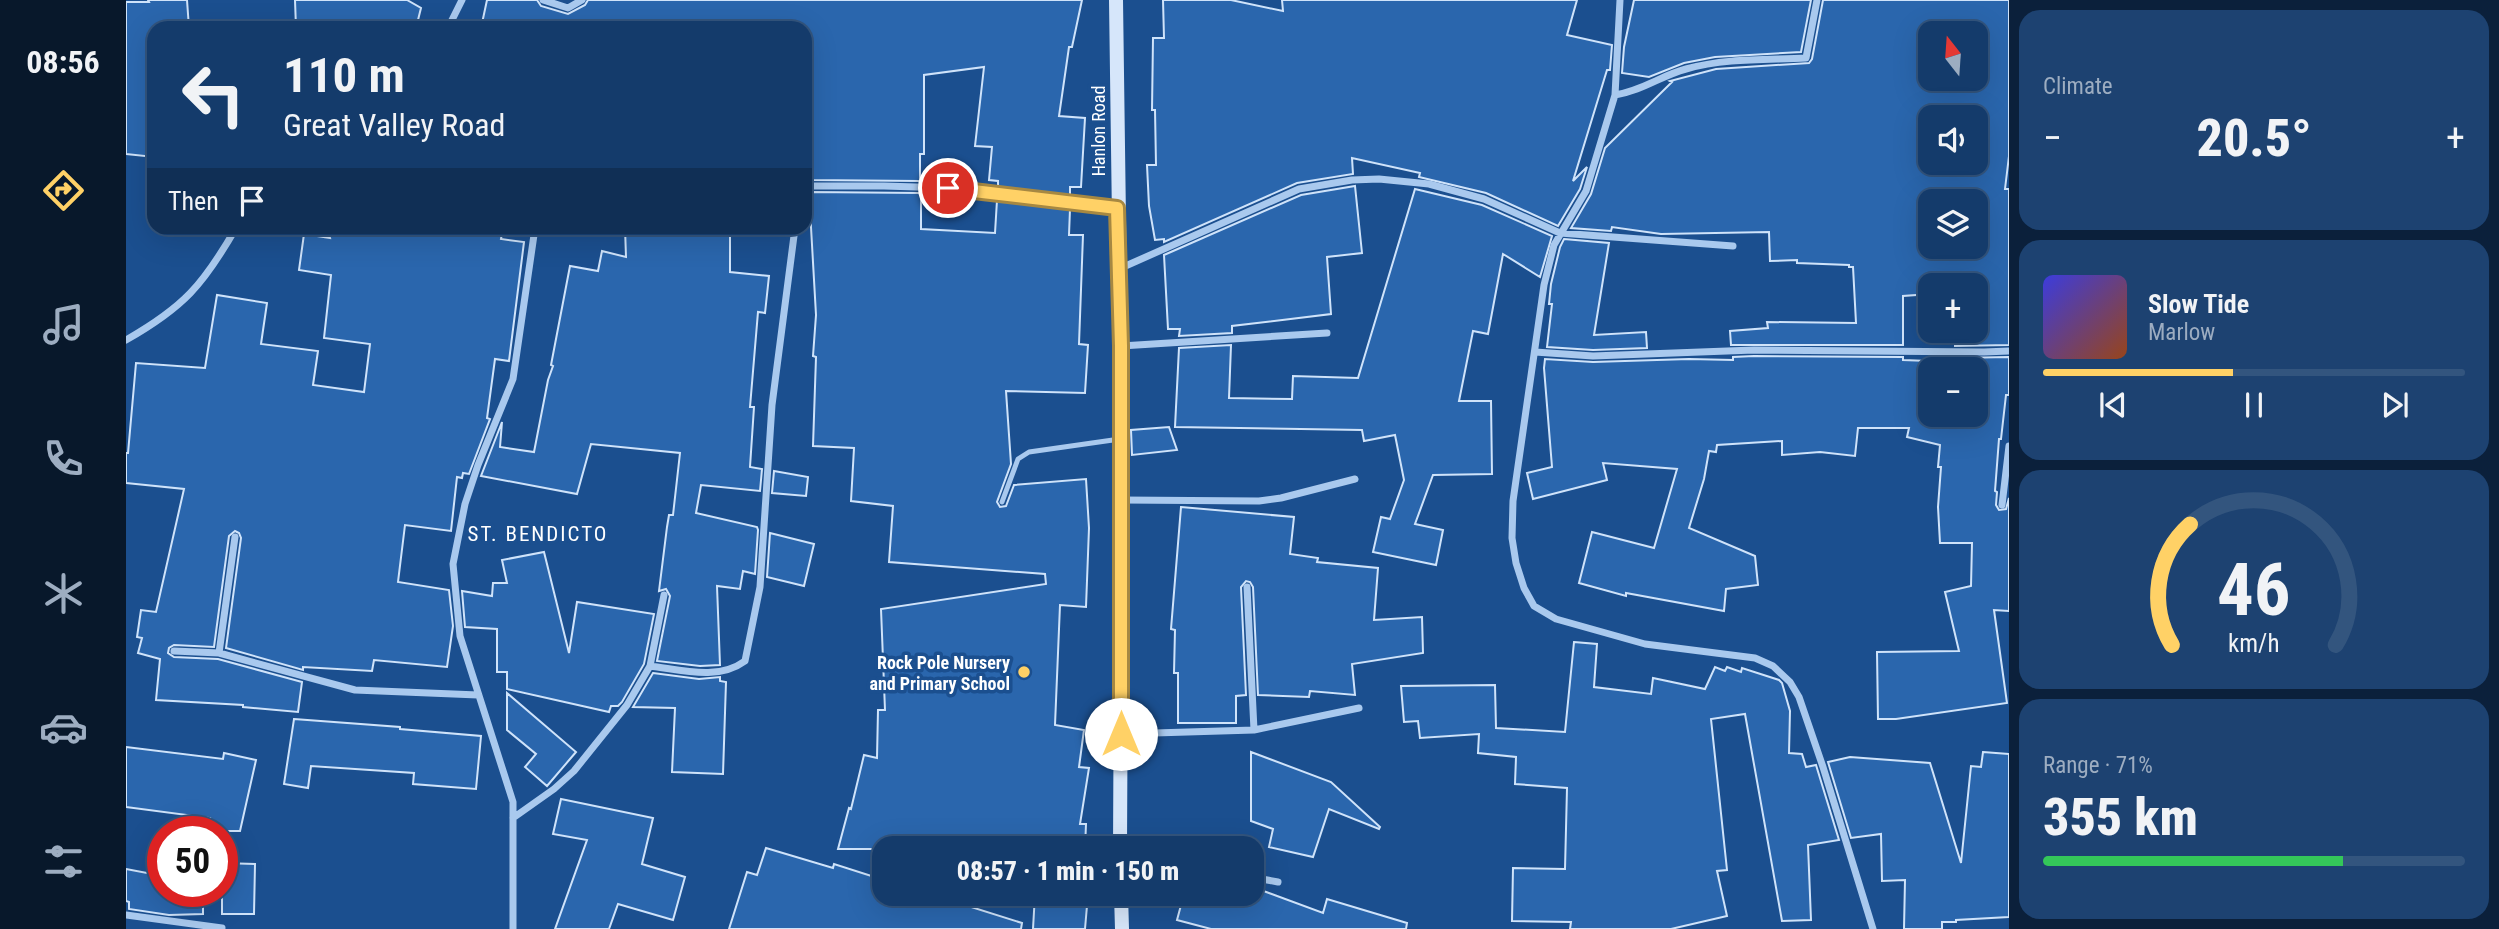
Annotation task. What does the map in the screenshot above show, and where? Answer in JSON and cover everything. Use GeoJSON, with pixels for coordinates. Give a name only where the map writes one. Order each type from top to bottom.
{"type":"FeatureCollection","features":[{"type":"Feature","properties":{"kind":"main road","name":"Hanlon Road"},"geometry":{"type":"LineString","coordinates":[[1116,0],[1122,439],[1120,836]]}},
{"type":"Feature","properties":{"kind":"main road"},"geometry":{"type":"LineString","coordinates":[[1121,906],[1122,929]]}},
{"type":"Feature","properties":{"kind":"street"},"geometry":{"type":"LineString","coordinates":[[452,21],[462,0]]}},
{"type":"Feature","properties":{"kind":"street"},"geometry":{"type":"LineString","coordinates":[[543,0],[568,8],[582,0]]}},
{"type":"Feature","properties":{"kind":"street"},"geometry":{"type":"LineString","coordinates":[[1620,0],[1615,95],[1587,191],[1560,233],[1550,256],[1544,285],[1513,501],[1512,538],[1524,588],[1534,606],[1556,619],[1644,644],[1755,658],[1773,666],[1790,682],[1799,696],[1823,767],[1873,929]]}},
{"type":"Feature","properties":{"kind":"street"},"geometry":{"type":"LineString","coordinates":[[1615,95],[1635,92],[1685,69],[1726,61],[1806,58],[1817,0]]}},
{"type":"Feature","properties":{"kind":"street"},"geometry":{"type":"LineString","coordinates":[[1119,269],[1299,189],[1352,180],[1379,179],[1429,184],[1483,199],[1560,233],[1733,246]]}},
{"type":"Feature","properties":{"kind":"street"},"geometry":{"type":"LineString","coordinates":[[812,186],[948,188],[1117,208]]}},
{"type":"Feature","properties":{"kind":"street"},"geometry":{"type":"LineString","coordinates":[[126,340],[159,321],[188,298],[212,269],[232,235]]}},
{"type":"Feature","properties":{"kind":"street"},"geometry":{"type":"LineString","coordinates":[[513,929],[513,818],[510,789],[460,636],[453,564],[465,504],[513,379],[534,235]]}},
{"type":"Feature","properties":{"kind":"street"},"geometry":{"type":"LineString","coordinates":[[650,666],[717,673],[734,669],[745,661],[760,587],[772,405],[794,235]]}},
{"type":"Feature","properties":{"kind":"street"},"geometry":{"type":"LineString","coordinates":[[1121,346],[1327,332]]}},
{"type":"Feature","properties":{"kind":"street"},"geometry":{"type":"LineString","coordinates":[[1535,352],[1593,356],[1754,350],[2009,351]]}},
{"type":"Feature","properties":{"kind":"street"},"geometry":{"type":"LineString","coordinates":[[2002,505],[2009,446]]}},
{"type":"Feature","properties":{"kind":"street"},"geometry":{"type":"LineString","coordinates":[[1122,500],[1259,501],[1355,480]]}},
{"type":"Feature","properties":{"kind":"street"},"geometry":{"type":"LineString","coordinates":[[219,653],[235,537]]}},
{"type":"Feature","properties":{"kind":"street"},"geometry":{"type":"LineString","coordinates":[[1247,587],[1254,730]]}},
{"type":"Feature","properties":{"kind":"street"},"geometry":{"type":"LineString","coordinates":[[513,818],[574,771],[627,705],[650,666],[664,595]]}},
{"type":"Feature","properties":{"kind":"street"},"geometry":{"type":"LineString","coordinates":[[174,651],[219,653],[355,690],[478,695]]}},
{"type":"Feature","properties":{"kind":"street"},"geometry":{"type":"LineString","coordinates":[[1121,734],[1254,730],[1359,708]]}},
{"type":"Feature","properties":{"kind":"street"},"geometry":{"type":"LineString","coordinates":[[1264,879],[1278,882]]}},
{"type":"Feature","properties":{"kind":"street"},"geometry":{"type":"LineString","coordinates":[[126,915],[222,928]]}},
{"type":"Feature","properties":{"kind":"lane"},"geometry":{"type":"LineString","coordinates":[[1002,502],[1018,459],[1029,452],[1122,439]]}},
{"type":"Feature","properties":{"kind":"building"},"geometry":{"type":"Polygon","coordinates":[[[148,0],[187,0],[188,21],[147,21],[147,156],[126,154],[126,2],[149,2],[148,0]]]}},
{"type":"Feature","properties":{"kind":"building"},"geometry":{"type":"Polygon","coordinates":[[[295,0],[407,0],[421,8],[418,21],[296,21],[295,0]]]}},
{"type":"Feature","properties":{"kind":"building"},"geometry":{"type":"Polygon","coordinates":[[[487,0],[537,0],[541,6],[568,14],[585,5],[588,0],[1082,0],[1072,47],[1069,47],[1059,116],[1085,118],[1081,187],[1070,187],[1070,196],[998,188],[998,181],[989,180],[992,147],[975,146],[984,67],[924,75],[924,154],[920,154],[920,181],[812,180],[812,21],[482,21],[487,0]]]}},
{"type":"Feature","properties":{"kind":"building"},"geometry":{"type":"Polygon","coordinates":[[[1163,0],[1231,0],[1283,11],[1282,0],[1577,0],[1567,35],[1612,45],[1610,70],[1607,70],[1573,181],[1587,167],[1580,189],[1558,226],[1486,193],[1419,177],[1420,173],[1352,158],[1353,174],[1297,183],[1164,242],[1164,239],[1155,240],[1149,206],[1147,165],[1156,165],[1155,110],[1152,110],[1153,38],[1164,38],[1163,0]]]}},
{"type":"Feature","properties":{"kind":"building"},"geometry":{"type":"Polygon","coordinates":[[[1634,0],[1811,0],[1801,52],[1715,57],[1684,63],[1649,77],[1622,73],[1624,47],[1634,0]]]}},
{"type":"Feature","properties":{"kind":"building"},"geometry":{"type":"Polygon","coordinates":[[[1823,0],[2009,0],[2009,156],[2005,189],[2009,189],[2009,345],[1955,346],[1955,343],[1988,343],[1988,273],[1918,273],[1918,295],[1903,296],[1903,345],[1731,345],[1730,331],[1768,328],[1767,322],[1856,323],[1853,267],[1797,263],[1797,260],[1770,261],[1769,232],[1661,234],[1612,227],[1611,231],[1571,228],[1591,194],[1605,148],[1672,82],[1670,81],[1716,69],[1809,63],[1823,0]]]}},
{"type":"Feature","properties":{"kind":"building"},"geometry":{"type":"Polygon","coordinates":[[[1355,186],[1362,253],[1327,257],[1331,314],[1232,326],[1232,333],[1179,336],[1180,329],[1168,329],[1164,255],[1301,195],[1355,186]]]}},
{"type":"Feature","properties":{"kind":"building"},"geometry":{"type":"Polygon","coordinates":[[[1415,189],[1482,205],[1552,236],[1540,277],[1503,254],[1488,334],[1473,331],[1459,401],[1491,401],[1492,474],[1433,475],[1415,524],[1443,530],[1436,565],[1373,552],[1381,517],[1390,519],[1404,480],[1395,435],[1364,441],[1362,430],[1175,427],[1179,348],[1231,345],[1229,398],[1292,399],[1293,376],[1358,378],[1415,189]]]}},
{"type":"Feature","properties":{"kind":"building"},"geometry":{"type":"Polygon","coordinates":[[[812,192],[921,193],[921,229],[995,233],[997,200],[1070,209],[1069,235],[1083,235],[1079,344],[1088,345],[1085,393],[1006,391],[1011,464],[997,502],[1000,507],[1006,506],[1014,485],[1086,479],[1089,528],[1086,607],[1060,605],[1055,725],[1084,730],[1079,767],[1089,768],[1080,824],[1086,824],[1086,836],[872,836],[872,849],[838,849],[864,755],[877,758],[878,710],[885,710],[881,609],[1046,584],[1045,574],[889,562],[893,506],[851,501],[854,448],[813,446],[816,357],[813,356],[816,315],[812,192]]]}},
{"type":"Feature","properties":{"kind":"building"},"geometry":{"type":"Polygon","coordinates":[[[304,235],[330,238],[329,235],[502,235],[501,239],[524,242],[509,361],[495,359],[487,418],[490,419],[469,474],[463,473],[462,478],[457,477],[451,531],[405,525],[398,582],[449,590],[453,626],[447,667],[374,660],[372,671],[303,667],[303,670],[226,648],[241,538],[235,531],[229,536],[214,647],[174,645],[169,648],[168,653],[174,657],[218,659],[302,682],[298,712],[243,705],[156,700],[160,659],[138,653],[142,638],[137,637],[141,610],[156,612],[184,489],[126,483],[126,453],[136,363],[205,368],[217,295],[267,303],[261,344],[318,351],[313,385],[364,392],[370,344],[324,338],[331,275],[299,270],[304,235]]]}},
{"type":"Feature","properties":{"kind":"building"},"geometry":{"type":"Polygon","coordinates":[[[625,235],[730,235],[730,272],[769,276],[765,313],[758,312],[750,407],[754,407],[750,467],[762,469],[760,491],[701,485],[696,513],[757,527],[758,530],[755,574],[743,571],[740,589],[717,586],[720,665],[700,666],[657,661],[670,596],[666,589],[659,591],[669,515],[673,515],[680,453],[591,444],[577,494],[481,476],[502,422],[500,447],[534,452],[553,366],[551,365],[570,266],[598,271],[602,251],[626,257],[625,235]]]}},
{"type":"Feature","properties":{"kind":"building"},"geometry":{"type":"Polygon","coordinates":[[[1564,239],[1609,243],[1594,335],[1646,332],[1647,348],[1593,350],[1547,347],[1552,304],[1549,304],[1551,284],[1564,239]]]}},
{"type":"Feature","properties":{"kind":"building"},"geometry":{"type":"Polygon","coordinates":[[[1754,356],[1903,357],[1903,360],[1918,361],[1918,427],[1988,427],[1988,357],[2009,357],[2009,395],[2006,395],[1999,439],[1995,491],[1999,510],[2006,509],[2009,498],[2009,611],[1994,610],[2007,703],[1896,719],[1878,719],[1877,652],[1959,651],[1945,592],[1971,586],[1972,543],[1940,543],[1940,445],[1907,437],[1909,428],[1858,428],[1855,456],[1820,452],[1782,455],[1782,441],[1717,445],[1716,452],[1709,451],[1704,479],[1689,528],[1755,556],[1758,585],[1726,589],[1724,611],[1626,593],[1626,596],[1579,583],[1592,532],[1654,548],[1677,469],[1603,463],[1607,480],[1533,499],[1527,473],[1552,467],[1545,359],[1593,362],[1733,360],[1733,357],[1754,356]]]}},
{"type":"Feature","properties":{"kind":"building"},"geometry":{"type":"Polygon","coordinates":[[[1169,427],[1177,450],[1132,455],[1131,430],[1169,427]]]}},
{"type":"Feature","properties":{"kind":"building"},"geometry":{"type":"Polygon","coordinates":[[[774,471],[808,477],[806,496],[772,493],[774,471]]]}},
{"type":"Feature","properties":{"kind":"building"},"geometry":{"type":"Polygon","coordinates":[[[1181,507],[1294,517],[1290,554],[1318,558],[1317,562],[1378,568],[1374,620],[1422,617],[1423,653],[1352,664],[1355,695],[1310,691],[1309,697],[1258,695],[1253,587],[1246,581],[1241,587],[1246,695],[1236,696],[1236,723],[1178,723],[1178,673],[1174,673],[1175,630],[1171,629],[1181,507]]]}},
{"type":"Feature","properties":{"kind":"building"},"geometry":{"type":"Polygon","coordinates":[[[770,533],[814,544],[804,586],[767,577],[770,533]]]}},
{"type":"Feature","properties":{"kind":"building"},"geometry":{"type":"Polygon","coordinates":[[[544,552],[569,653],[577,602],[654,614],[644,664],[622,702],[618,706],[611,706],[609,712],[507,689],[507,672],[497,672],[497,629],[465,627],[462,591],[492,596],[493,583],[507,583],[502,560],[544,552]]]}},
{"type":"Feature","properties":{"kind":"building"},"geometry":{"type":"Polygon","coordinates":[[[1574,642],[1597,644],[1594,687],[1651,694],[1653,678],[1705,689],[1715,667],[1725,671],[1727,667],[1741,672],[1742,668],[1782,683],[1790,711],[1789,753],[1802,754],[1806,767],[1816,765],[1839,840],[1808,845],[1811,920],[1782,921],[1745,714],[1711,719],[1727,870],[1717,871],[1727,916],[1671,929],[1570,929],[1571,922],[1512,921],[1513,868],[1565,869],[1567,788],[1515,784],[1516,757],[1478,753],[1479,734],[1420,738],[1418,721],[1404,722],[1401,686],[1495,685],[1496,728],[1565,732],[1574,642]]]}},
{"type":"Feature","properties":{"kind":"building"},"geometry":{"type":"Polygon","coordinates":[[[653,673],[699,679],[720,677],[720,681],[726,682],[723,774],[672,772],[675,708],[633,707],[653,673]]]}},
{"type":"Feature","properties":{"kind":"building"},"geometry":{"type":"Polygon","coordinates":[[[507,693],[576,752],[547,786],[525,767],[536,754],[507,730],[507,693]]]}},
{"type":"Feature","properties":{"kind":"building"},"geometry":{"type":"Polygon","coordinates":[[[294,719],[481,736],[476,789],[413,784],[414,773],[311,766],[308,788],[284,784],[294,719]]]}},
{"type":"Feature","properties":{"kind":"building"},"geometry":{"type":"Polygon","coordinates":[[[126,747],[223,759],[224,753],[256,760],[240,831],[238,816],[195,816],[126,807],[126,747]]]}},
{"type":"Feature","properties":{"kind":"building"},"geometry":{"type":"Polygon","coordinates":[[[1251,752],[1331,782],[1380,827],[1379,829],[1329,809],[1313,857],[1269,847],[1273,829],[1251,821],[1251,752]]]}},
{"type":"Feature","properties":{"kind":"building"},"geometry":{"type":"Polygon","coordinates":[[[1983,752],[2009,754],[2009,917],[1942,922],[1942,929],[1904,929],[1905,880],[1882,881],[1881,834],[1851,838],[1828,762],[1850,757],[1930,763],[1961,863],[1971,766],[1981,767],[1983,752]]]}},
{"type":"Feature","properties":{"kind":"building"},"geometry":{"type":"Polygon","coordinates":[[[561,799],[653,818],[642,864],[685,877],[673,920],[618,904],[609,929],[555,929],[587,840],[553,834],[561,799]]]}},
{"type":"Feature","properties":{"kind":"building"},"geometry":{"type":"Polygon","coordinates":[[[766,848],[833,868],[834,864],[872,876],[872,906],[968,906],[1022,923],[1021,929],[729,929],[747,872],[757,875],[766,848]]]}},
{"type":"Feature","properties":{"kind":"building"},"geometry":{"type":"Polygon","coordinates":[[[238,863],[255,864],[254,914],[222,914],[222,907],[238,907],[238,863]]]}},
{"type":"Feature","properties":{"kind":"building"},"geometry":{"type":"Polygon","coordinates":[[[126,869],[147,873],[147,907],[203,907],[203,914],[169,915],[129,909],[129,902],[126,901],[126,869]]]}},
{"type":"Feature","properties":{"kind":"building"},"geometry":{"type":"Polygon","coordinates":[[[1264,891],[1323,913],[1327,899],[1407,923],[1406,929],[1211,929],[1177,920],[1181,906],[1264,906],[1264,891]]]}},
{"type":"Feature","properties":{"kind":"building"},"geometry":{"type":"Polygon","coordinates":[[[1034,906],[1087,906],[1085,929],[1033,929],[1034,906]]]}},
{"type":"Feature","properties":{"kind":"place","name":"Rock Pole Nursery and Primary School"},"geometry":{"type":"Point","coordinates":[1024,672]}},
{"type":"Feature","properties":{"kind":"district","name":"ST. BENDICTO"},"geometry":{"type":"Point","coordinates":[538,534]}},
{"type":"Feature","properties":{"kind":"route"},"geometry":{"type":"LineString","coordinates":[[948,188],[1117,208],[1122,439],[1121,734]]}}]}
